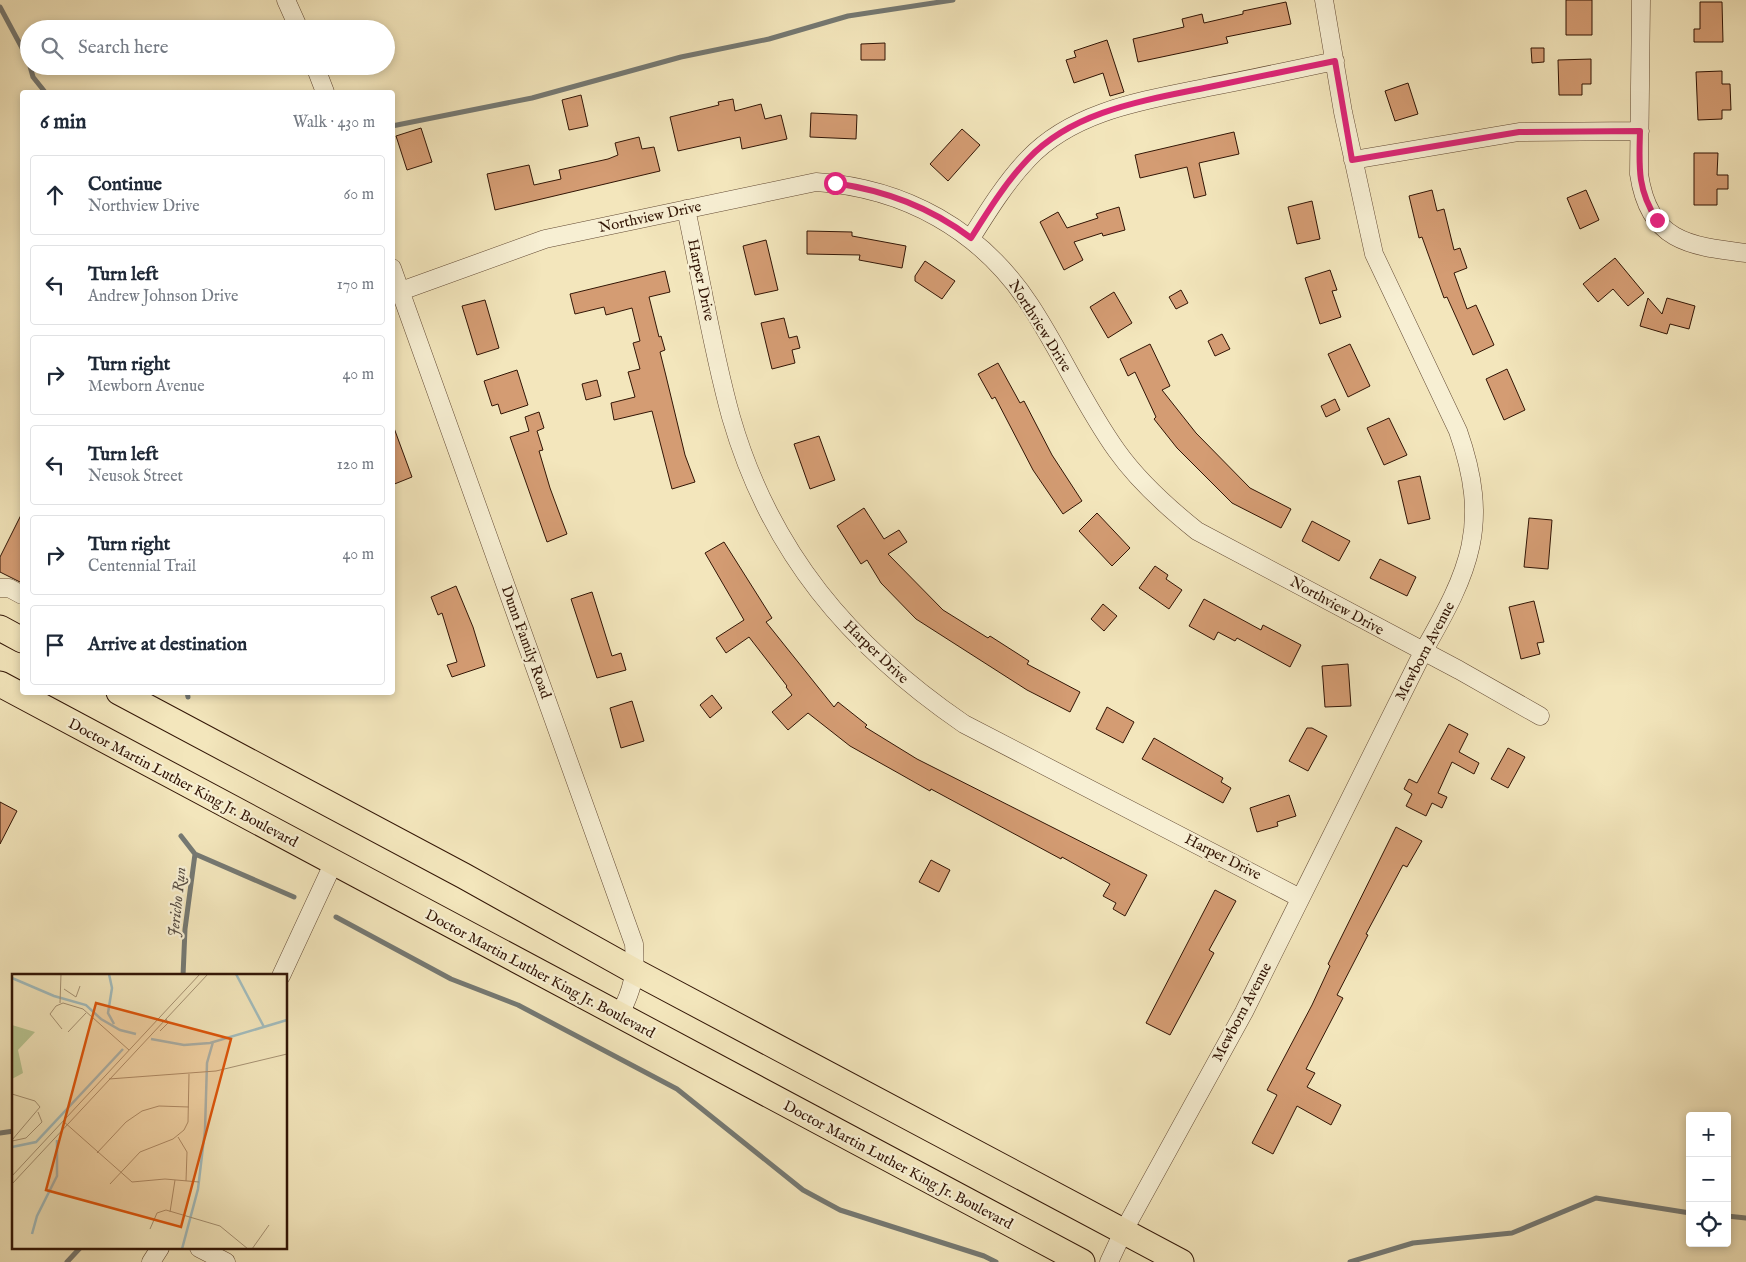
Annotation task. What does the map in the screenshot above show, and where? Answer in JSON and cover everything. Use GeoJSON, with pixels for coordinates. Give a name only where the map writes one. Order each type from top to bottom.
{"type":"FeatureCollection","features":[{"type":"Feature","properties":{"kind":"highway"},"geometry":{"type":"LineString","coordinates":[[0,628],[20,639]]}},
{"type":"Feature","properties":{"kind":"highway","name":"Doctor Martin Luther King Jr. Boulevard"},"geometry":{"type":"LineString","coordinates":[[0,684],[20,695]]}},
{"type":"Feature","properties":{"kind":"highway","name":"Doctor Martin Luther King Jr. Boulevard"},"geometry":{"type":"LineString","coordinates":[[20,695],[1082,1262]]}},
{"type":"Feature","properties":{"kind":"highway"},"geometry":{"type":"LineString","coordinates":[[125,695],[464,876],[636,972],[1181,1262]]}},
{"type":"Feature","properties":{"kind":"street"},"geometry":{"type":"LineString","coordinates":[[286,0],[295,20]]}},
{"type":"Feature","properties":{"kind":"street","name":"Mewborn Avenue"},"geometry":{"type":"LineString","coordinates":[[1109,1262],[1122,1232],[1244,1012],[1424,652],[1453,600],[1467,561],[1473,530],[1472,481],[1458,431],[1377,261],[1352,160],[1324,0]]}},
{"type":"Feature","properties":{"kind":"street"},"geometry":{"type":"LineString","coordinates":[[1641,0],[1639,174],[1648,206],[1657,220],[1683,242],[1702,248],[1746,253]]}},
{"type":"Feature","properties":{"kind":"street"},"geometry":{"type":"LineString","coordinates":[[971,238],[986,214],[1029,158],[1051,140],[1081,122],[1113,109],[1148,100],[1335,61]]}},
{"type":"Feature","properties":{"kind":"street"},"geometry":{"type":"LineString","coordinates":[[319,75],[325,90]]}},
{"type":"Feature","properties":{"kind":"street"},"geometry":{"type":"LineString","coordinates":[[1352,160],[1519,132],[1640,131]]}},
{"type":"Feature","properties":{"kind":"street","name":"Northview Drive"},"geometry":{"type":"LineString","coordinates":[[401,291],[545,239],[816,182],[835,183],[878,191],[899,198],[938,216],[971,238],[990,255],[1019,288],[1117,451],[1141,480],[1168,507],[1197,531],[1540,716]]}},
{"type":"Feature","properties":{"kind":"street","name":"Harper Drive"},"geometry":{"type":"LineString","coordinates":[[686,209],[719,367],[732,418],[751,474],[786,544],[814,586],[836,613],[882,662],[922,695],[964,724],[1300,898]]}},
{"type":"Feature","properties":{"kind":"street","name":"Dunn Family Road"},"geometry":{"type":"LineString","coordinates":[[395,276],[634,944],[636,972],[631,994],[619,1016]]}},
{"type":"Feature","properties":{"kind":"street"},"geometry":{"type":"LineString","coordinates":[[0,588],[9,588],[20,594]]}},
{"type":"Feature","properties":{"kind":"street"},"geometry":{"type":"LineString","coordinates":[[282,974],[334,864]]}},
{"type":"Feature","properties":{"kind":"street"},"geometry":{"type":"LineString","coordinates":[[151,1262],[159,1250]]}},
{"type":"Feature","properties":{"kind":"street"},"geometry":{"type":"LineString","coordinates":[[203,1250],[226,1262]]}},
{"type":"Feature","properties":{"kind":"building"},"geometry":{"type":"Polygon","coordinates":[[[1566,0],[1592,0],[1592,35],[1566,35],[1566,0]]]}},
{"type":"Feature","properties":{"kind":"building"},"geometry":{"type":"Polygon","coordinates":[[[1286,2],[1291,24],[1226,37],[1228,43],[1138,62],[1133,39],[1184,27],[1182,19],[1202,14],[1204,23],[1243,14],[1243,11],[1286,2]]]}},
{"type":"Feature","properties":{"kind":"building"},"geometry":{"type":"Polygon","coordinates":[[[1700,2],[1722,2],[1723,42],[1694,42],[1694,29],[1700,29],[1700,2]]]}},
{"type":"Feature","properties":{"kind":"building"},"geometry":{"type":"Polygon","coordinates":[[[1107,40],[1124,92],[1110,96],[1103,73],[1074,83],[1066,60],[1076,57],[1074,51],[1107,40]]]}},
{"type":"Feature","properties":{"kind":"building"},"geometry":{"type":"Polygon","coordinates":[[[885,43],[885,60],[861,60],[861,44],[885,43]]]}},
{"type":"Feature","properties":{"kind":"building"},"geometry":{"type":"Polygon","coordinates":[[[1531,48],[1544,48],[1544,62],[1532,63],[1531,48]]]}},
{"type":"Feature","properties":{"kind":"building"},"geometry":{"type":"Polygon","coordinates":[[[1591,59],[1591,84],[1582,84],[1582,95],[1559,95],[1558,60],[1591,59]]]}},
{"type":"Feature","properties":{"kind":"building"},"geometry":{"type":"Polygon","coordinates":[[[1722,71],[1722,84],[1730,84],[1731,110],[1722,110],[1722,119],[1698,120],[1696,72],[1722,71]]]}},
{"type":"Feature","properties":{"kind":"building"},"geometry":{"type":"Polygon","coordinates":[[[1408,83],[1418,114],[1395,121],[1385,91],[1408,83]]]}},
{"type":"Feature","properties":{"kind":"building"},"geometry":{"type":"Polygon","coordinates":[[[581,95],[588,126],[569,130],[562,100],[581,95]]]}},
{"type":"Feature","properties":{"kind":"building"},"geometry":{"type":"Polygon","coordinates":[[[733,99],[735,111],[761,104],[765,119],[781,115],[787,139],[742,149],[740,137],[678,151],[670,117],[719,105],[718,102],[733,99]]]}},
{"type":"Feature","properties":{"kind":"building"},"geometry":{"type":"Polygon","coordinates":[[[811,113],[857,115],[856,139],[810,137],[811,113]]]}},
{"type":"Feature","properties":{"kind":"building"},"geometry":{"type":"Polygon","coordinates":[[[421,128],[432,162],[407,170],[396,136],[421,128]]]}},
{"type":"Feature","properties":{"kind":"building"},"geometry":{"type":"Polygon","coordinates":[[[962,129],[980,145],[948,181],[930,164],[962,129]]]}},
{"type":"Feature","properties":{"kind":"building"},"geometry":{"type":"Polygon","coordinates":[[[1234,132],[1239,154],[1199,163],[1206,195],[1194,198],[1187,167],[1140,178],[1135,155],[1234,132]]]}},
{"type":"Feature","properties":{"kind":"building"},"geometry":{"type":"Polygon","coordinates":[[[639,137],[642,149],[654,147],[660,171],[495,210],[487,174],[529,165],[534,185],[561,179],[559,170],[618,155],[615,143],[639,137]]]}},
{"type":"Feature","properties":{"kind":"building"},"geometry":{"type":"Polygon","coordinates":[[[1694,153],[1718,153],[1717,175],[1728,175],[1728,189],[1717,189],[1717,205],[1694,205],[1694,153]]]}},
{"type":"Feature","properties":{"kind":"building"},"geometry":{"type":"Polygon","coordinates":[[[1432,190],[1437,211],[1444,209],[1454,250],[1460,248],[1467,268],[1454,273],[1467,309],[1476,305],[1494,345],[1473,355],[1447,297],[1444,298],[1422,237],[1419,238],[1409,196],[1432,190]]]}},
{"type":"Feature","properties":{"kind":"building"},"geometry":{"type":"Polygon","coordinates":[[[1586,190],[1599,220],[1580,229],[1567,198],[1586,190]]]}},
{"type":"Feature","properties":{"kind":"building"},"geometry":{"type":"Polygon","coordinates":[[[1312,201],[1320,239],[1297,244],[1288,207],[1312,201]]]}},
{"type":"Feature","properties":{"kind":"building"},"geometry":{"type":"Polygon","coordinates":[[[1119,207],[1125,230],[1103,236],[1102,233],[1074,242],[1083,260],[1064,270],[1040,222],[1058,212],[1067,228],[1098,218],[1096,214],[1119,207]]]}},
{"type":"Feature","properties":{"kind":"building"},"geometry":{"type":"Polygon","coordinates":[[[807,231],[852,232],[852,236],[906,246],[902,268],[859,260],[860,255],[807,254],[807,231]]]}},
{"type":"Feature","properties":{"kind":"building"},"geometry":{"type":"Polygon","coordinates":[[[766,240],[778,290],[755,295],[743,246],[766,240]]]}},
{"type":"Feature","properties":{"kind":"building"},"geometry":{"type":"Polygon","coordinates":[[[1615,258],[1644,293],[1628,306],[1613,289],[1598,302],[1583,284],[1615,258]]]}},
{"type":"Feature","properties":{"kind":"building"},"geometry":{"type":"Polygon","coordinates":[[[925,261],[955,281],[942,299],[915,281],[915,276],[925,261]]]}},
{"type":"Feature","properties":{"kind":"building"},"geometry":{"type":"Polygon","coordinates":[[[1330,270],[1337,290],[1332,291],[1341,317],[1320,324],[1305,278],[1330,270]]]}},
{"type":"Feature","properties":{"kind":"building"},"geometry":{"type":"Polygon","coordinates":[[[665,271],[670,292],[649,297],[659,337],[661,336],[665,350],[660,352],[685,455],[695,482],[672,489],[652,411],[614,420],[611,403],[635,397],[628,372],[640,369],[633,343],[640,341],[632,308],[606,315],[604,307],[575,314],[570,294],[665,271]]]}},
{"type":"Feature","properties":{"kind":"building"},"geometry":{"type":"Polygon","coordinates":[[[1181,290],[1188,303],[1176,309],[1169,297],[1181,290]]]}},
{"type":"Feature","properties":{"kind":"building"},"geometry":{"type":"Polygon","coordinates":[[[1114,292],[1132,323],[1108,338],[1090,307],[1114,292]]]}},
{"type":"Feature","properties":{"kind":"building"},"geometry":{"type":"Polygon","coordinates":[[[1648,298],[1662,314],[1667,298],[1695,306],[1689,329],[1670,324],[1667,334],[1640,326],[1648,298]]]}},
{"type":"Feature","properties":{"kind":"building"},"geometry":{"type":"Polygon","coordinates":[[[485,300],[499,348],[477,355],[462,306],[485,300]]]}},
{"type":"Feature","properties":{"kind":"building"},"geometry":{"type":"Polygon","coordinates":[[[784,318],[789,338],[797,336],[800,348],[792,350],[795,363],[772,369],[761,323],[784,318]]]}},
{"type":"Feature","properties":{"kind":"building"},"geometry":{"type":"Polygon","coordinates":[[[1222,334],[1230,349],[1215,356],[1208,341],[1222,334]]]}},
{"type":"Feature","properties":{"kind":"building"},"geometry":{"type":"Polygon","coordinates":[[[1150,344],[1170,386],[1162,390],[1196,433],[1250,488],[1291,509],[1281,528],[1232,503],[1177,448],[1154,419],[1156,417],[1135,372],[1128,376],[1120,359],[1150,344]]]}},
{"type":"Feature","properties":{"kind":"building"},"geometry":{"type":"Polygon","coordinates":[[[1350,344],[1370,386],[1348,397],[1328,354],[1350,344]]]}},
{"type":"Feature","properties":{"kind":"building"},"geometry":{"type":"Polygon","coordinates":[[[998,363],[1020,403],[1024,401],[1052,455],[1082,501],[1063,514],[1033,470],[995,397],[992,399],[978,374],[998,363]]]}},
{"type":"Feature","properties":{"kind":"building"},"geometry":{"type":"Polygon","coordinates":[[[1507,369],[1525,410],[1504,420],[1486,379],[1507,369]]]}},
{"type":"Feature","properties":{"kind":"building"},"geometry":{"type":"Polygon","coordinates":[[[517,370],[528,405],[501,414],[498,404],[492,406],[484,381],[517,370]]]}},
{"type":"Feature","properties":{"kind":"building"},"geometry":{"type":"Polygon","coordinates":[[[597,380],[601,396],[586,400],[582,384],[597,380]]]}},
{"type":"Feature","properties":{"kind":"building"},"geometry":{"type":"Polygon","coordinates":[[[1335,399],[1340,410],[1326,417],[1321,406],[1335,399]]]}},
{"type":"Feature","properties":{"kind":"building"},"geometry":{"type":"Polygon","coordinates":[[[539,412],[544,428],[537,431],[543,450],[539,451],[567,534],[547,542],[510,437],[529,431],[525,417],[539,412]]]}},
{"type":"Feature","properties":{"kind":"building"},"geometry":{"type":"Polygon","coordinates":[[[1389,418],[1407,455],[1384,465],[1367,428],[1389,418]]]}},
{"type":"Feature","properties":{"kind":"building"},"geometry":{"type":"Polygon","coordinates":[[[395,431],[412,477],[395,484],[395,431]]]}},
{"type":"Feature","properties":{"kind":"building"},"geometry":{"type":"Polygon","coordinates":[[[819,436],[835,480],[810,489],[794,444],[819,436]]]}},
{"type":"Feature","properties":{"kind":"building"},"geometry":{"type":"Polygon","coordinates":[[[1420,476],[1430,519],[1408,524],[1398,481],[1420,476]]]}},
{"type":"Feature","properties":{"kind":"building"},"geometry":{"type":"Polygon","coordinates":[[[864,508],[884,539],[899,530],[907,542],[888,554],[943,610],[988,638],[990,636],[1029,661],[1027,664],[1080,692],[1070,712],[1027,690],[916,619],[881,583],[867,560],[861,564],[837,526],[864,508]]]}},
{"type":"Feature","properties":{"kind":"building"},"geometry":{"type":"Polygon","coordinates":[[[1097,513],[1130,548],[1112,566],[1079,531],[1097,513]]]}},
{"type":"Feature","properties":{"kind":"building"},"geometry":{"type":"Polygon","coordinates":[[[20,517],[20,582],[0,572],[0,557],[20,517]]]}},
{"type":"Feature","properties":{"kind":"building"},"geometry":{"type":"Polygon","coordinates":[[[1529,518],[1552,520],[1548,569],[1524,567],[1529,518]]]}},
{"type":"Feature","properties":{"kind":"building"},"geometry":{"type":"Polygon","coordinates":[[[1312,521],[1350,541],[1339,561],[1302,541],[1312,521]]]}},
{"type":"Feature","properties":{"kind":"building"},"geometry":{"type":"Polygon","coordinates":[[[724,542],[772,618],[766,622],[834,707],[838,702],[867,725],[865,727],[917,759],[1147,875],[1125,916],[1113,909],[1116,903],[1103,896],[1110,884],[931,789],[930,791],[850,746],[808,713],[788,730],[772,712],[792,695],[749,637],[726,653],[716,638],[744,620],[705,553],[724,542]]]}},
{"type":"Feature","properties":{"kind":"building"},"geometry":{"type":"Polygon","coordinates":[[[1380,559],[1416,577],[1407,596],[1370,578],[1380,559]]]}},
{"type":"Feature","properties":{"kind":"building"},"geometry":{"type":"Polygon","coordinates":[[[1155,566],[1168,575],[1166,579],[1182,590],[1169,609],[1139,588],[1155,566]]]}},
{"type":"Feature","properties":{"kind":"building"},"geometry":{"type":"Polygon","coordinates":[[[456,586],[473,627],[485,666],[452,677],[447,665],[457,662],[442,613],[438,615],[431,597],[456,586]]]}},
{"type":"Feature","properties":{"kind":"building"},"geometry":{"type":"Polygon","coordinates":[[[592,592],[612,656],[621,653],[626,670],[597,678],[571,599],[592,592]]]}},
{"type":"Feature","properties":{"kind":"building"},"geometry":{"type":"Polygon","coordinates":[[[1204,599],[1261,630],[1263,625],[1301,645],[1290,667],[1237,638],[1235,641],[1218,632],[1214,640],[1189,626],[1204,599]]]}},
{"type":"Feature","properties":{"kind":"building"},"geometry":{"type":"Polygon","coordinates":[[[1534,601],[1544,642],[1537,643],[1540,654],[1521,659],[1509,607],[1534,601]]]}},
{"type":"Feature","properties":{"kind":"building"},"geometry":{"type":"Polygon","coordinates":[[[1103,604],[1117,616],[1104,631],[1091,619],[1103,604]]]}},
{"type":"Feature","properties":{"kind":"building"},"geometry":{"type":"Polygon","coordinates":[[[1348,664],[1351,706],[1325,707],[1322,666],[1348,664]]]}},
{"type":"Feature","properties":{"kind":"building"},"geometry":{"type":"Polygon","coordinates":[[[712,695],[722,708],[710,718],[700,705],[712,695]]]}},
{"type":"Feature","properties":{"kind":"building"},"geometry":{"type":"Polygon","coordinates":[[[632,701],[644,741],[621,748],[610,708],[632,701]]]}},
{"type":"Feature","properties":{"kind":"building"},"geometry":{"type":"Polygon","coordinates":[[[1107,707],[1134,722],[1123,743],[1096,729],[1107,707]]]}},
{"type":"Feature","properties":{"kind":"building"},"geometry":{"type":"Polygon","coordinates":[[[1449,724],[1468,734],[1459,752],[1479,763],[1474,774],[1452,762],[1438,793],[1447,797],[1442,808],[1432,803],[1426,816],[1406,806],[1412,794],[1404,789],[1409,779],[1417,783],[1449,724]]]}},
{"type":"Feature","properties":{"kind":"building"},"geometry":{"type":"Polygon","coordinates":[[[1307,728],[1312,728],[1327,736],[1308,771],[1289,761],[1307,728]]]}},
{"type":"Feature","properties":{"kind":"building"},"geometry":{"type":"Polygon","coordinates":[[[1154,738],[1223,778],[1221,782],[1231,788],[1223,803],[1142,759],[1154,738]]]}},
{"type":"Feature","properties":{"kind":"building"},"geometry":{"type":"Polygon","coordinates":[[[1508,748],[1525,757],[1508,788],[1491,779],[1508,748]]]}},
{"type":"Feature","properties":{"kind":"building"},"geometry":{"type":"Polygon","coordinates":[[[1289,795],[1296,816],[1277,822],[1278,826],[1257,832],[1250,808],[1289,795]]]}},
{"type":"Feature","properties":{"kind":"building"},"geometry":{"type":"Polygon","coordinates":[[[0,802],[17,811],[0,844],[0,802]]]}},
{"type":"Feature","properties":{"kind":"building"},"geometry":{"type":"Polygon","coordinates":[[[1396,827],[1422,841],[1407,867],[1403,865],[1366,934],[1368,935],[1337,995],[1343,998],[1306,1069],[1315,1073],[1307,1087],[1341,1105],[1331,1125],[1297,1106],[1273,1154],[1252,1143],[1277,1095],[1267,1090],[1312,1005],[1330,966],[1328,964],[1396,827]]]}},
{"type":"Feature","properties":{"kind":"building"},"geometry":{"type":"Polygon","coordinates":[[[931,860],[950,870],[939,892],[919,882],[931,860]]]}},
{"type":"Feature","properties":{"kind":"building"},"geometry":{"type":"Polygon","coordinates":[[[1215,890],[1236,901],[1209,950],[1214,953],[1170,1035],[1146,1023],[1215,890]]]}},
{"type":"Feature","properties":{"kind":"waterway"},"geometry":{"type":"LineString","coordinates":[[395,125],[532,98],[681,57],[769,39],[848,16],[953,0]]}},
{"type":"Feature","properties":{"kind":"waterway","name":"Jericho Run"},"geometry":{"type":"LineString","coordinates":[[0,7],[20,44]]}},
{"type":"Feature","properties":{"kind":"waterway","name":"Jericho Run"},"geometry":{"type":"LineString","coordinates":[[32,75],[43,90]]}},
{"type":"Feature","properties":{"kind":"waterway","name":"Jericho Run"},"geometry":{"type":"LineString","coordinates":[[181,836],[195,854],[185,929],[183,974]]}},
{"type":"Feature","properties":{"kind":"waterway"},"geometry":{"type":"LineString","coordinates":[[195,854],[294,897]]}},
{"type":"Feature","properties":{"kind":"waterway"},"geometry":{"type":"LineString","coordinates":[[336,917],[451,979],[518,1005],[677,1089],[803,1190],[840,1210],[984,1256],[996,1262]]}},
{"type":"Feature","properties":{"kind":"waterway"},"geometry":{"type":"LineString","coordinates":[[0,1133],[12,1131]]}},
{"type":"Feature","properties":{"kind":"waterway"},"geometry":{"type":"LineString","coordinates":[[1350,1262],[1413,1243],[1512,1233],[1596,1198],[1686,1212]]}},
{"type":"Feature","properties":{"kind":"waterway"},"geometry":{"type":"LineString","coordinates":[[1731,1216],[1746,1218]]}},
{"type":"Feature","properties":{"kind":"waterway","name":"Jericho Run"},"geometry":{"type":"LineString","coordinates":[[67,1262],[78,1250]]}},
{"type":"Feature","properties":{"kind":"route"},"geometry":{"type":"LineString","coordinates":[[835,183],[878,191],[919,206],[971,238],[986,214],[1029,158],[1051,140],[1081,122],[1113,109],[1148,100],[1335,61],[1342,112],[1352,160],[1519,132],[1640,131],[1639,174],[1642,190],[1648,206],[1657,220]]}}]}
